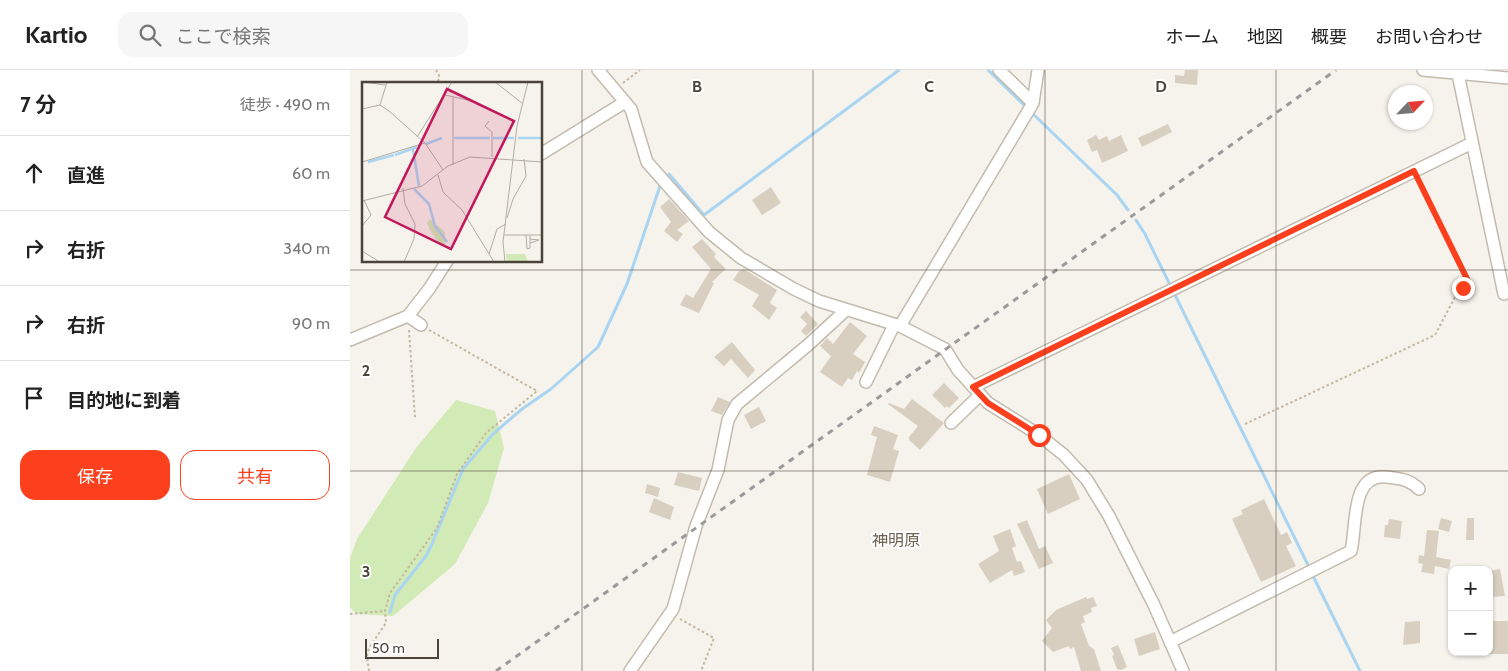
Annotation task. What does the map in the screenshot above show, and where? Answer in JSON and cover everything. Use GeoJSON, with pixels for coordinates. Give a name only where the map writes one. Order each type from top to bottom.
{"type":"FeatureCollection","features":[{"type":"Feature","properties":{"kind":"street"},"geometry":{"type":"LineString","coordinates":[[598,70],[630,109],[647,162],[709,232],[741,258],[768,275],[819,301],[897,325],[945,349],[977,391],[1009,418],[1039,435],[1064,455],[1087,480],[1131,558],[1183,671]]}},
{"type":"Feature","properties":{"kind":"street"},"geometry":{"type":"LineString","coordinates":[[999,70],[1033,103]]}},
{"type":"Feature","properties":{"kind":"street"},"geometry":{"type":"LineString","coordinates":[[866,382],[897,325],[1033,103],[1038,70]]}},
{"type":"Feature","properties":{"kind":"street"},"geometry":{"type":"LineString","coordinates":[[1423,70],[1508,78]]}},
{"type":"Feature","properties":{"kind":"street"},"geometry":{"type":"LineString","coordinates":[[1458,74],[1504,294]]}},
{"type":"Feature","properties":{"kind":"street"},"geometry":{"type":"LineString","coordinates":[[542,153],[626,102]]}},
{"type":"Feature","properties":{"kind":"street"},"geometry":{"type":"LineString","coordinates":[[951,423],[977,391],[1472,143]]}},
{"type":"Feature","properties":{"kind":"street"},"geometry":{"type":"LineString","coordinates":[[350,340],[408,316],[446,262]]}},
{"type":"Feature","properties":{"kind":"street"},"geometry":{"type":"LineString","coordinates":[[630,671],[670,614],[688,559],[696,526],[718,470],[728,420],[737,404],[808,345],[846,310]]}},
{"type":"Feature","properties":{"kind":"street"},"geometry":{"type":"LineString","coordinates":[[408,316],[421,325]]}},
{"type":"Feature","properties":{"kind":"street"},"geometry":{"type":"LineString","coordinates":[[1170,642],[1351,551],[1354,519],[1359,497],[1369,480],[1378,476],[1410,480],[1418,490]]}},
{"type":"Feature","properties":{"kind":"path"},"geometry":{"type":"LineString","coordinates":[[436,70],[439,75],[438,82]]}},
{"type":"Feature","properties":{"kind":"path"},"geometry":{"type":"LineString","coordinates":[[615,89],[640,70]]}},
{"type":"Feature","properties":{"kind":"path"},"geometry":{"type":"LineString","coordinates":[[1245,424],[1434,335],[1456,295],[1463,288],[1471,287],[1414,171]]}},
{"type":"Feature","properties":{"kind":"path"},"geometry":{"type":"LineString","coordinates":[[408,316],[415,418]]}},
{"type":"Feature","properties":{"kind":"path"},"geometry":{"type":"LineString","coordinates":[[370,671],[367,656],[369,648],[386,623],[385,611],[390,592],[437,528],[457,474],[486,433],[537,392],[421,325]]}},
{"type":"Feature","properties":{"kind":"path"},"geometry":{"type":"LineString","coordinates":[[350,614],[385,611]]}},
{"type":"Feature","properties":{"kind":"path"},"geometry":{"type":"LineString","coordinates":[[670,614],[714,638],[701,671]]}},
{"type":"Feature","properties":{"kind":"green space"},"geometry":{"type":"Polygon","coordinates":[[[456,400],[495,411],[504,448],[488,503],[455,564],[393,616],[356,614],[350,607],[350,558],[357,539],[416,448],[456,400]]]}},
{"type":"Feature","properties":{"kind":"building"},"geometry":{"type":"Polygon","coordinates":[[[1185,70],[1198,70],[1197,85],[1175,83],[1175,75],[1184,76],[1185,70]]]}},
{"type":"Feature","properties":{"kind":"building"},"geometry":{"type":"Polygon","coordinates":[[[1168,124],[1172,132],[1142,147],[1138,138],[1168,124]]]}},
{"type":"Feature","properties":{"kind":"building"},"geometry":{"type":"Polygon","coordinates":[[[1096,135],[1099,140],[1107,136],[1109,141],[1121,135],[1128,151],[1102,163],[1097,150],[1092,152],[1087,140],[1096,135]]]}},
{"type":"Feature","properties":{"kind":"building"},"geometry":{"type":"Polygon","coordinates":[[[771,187],[781,203],[762,215],[752,200],[771,187]]]}},
{"type":"Feature","properties":{"kind":"building"},"geometry":{"type":"Polygon","coordinates":[[[669,199],[689,221],[677,230],[683,234],[677,242],[664,231],[671,222],[660,207],[669,199]]]}},
{"type":"Feature","properties":{"kind":"building"},"geometry":{"type":"Polygon","coordinates":[[[702,239],[716,254],[714,257],[726,269],[712,282],[714,283],[699,313],[680,305],[686,294],[693,298],[711,269],[692,247],[702,239]]]}},
{"type":"Feature","properties":{"kind":"building"},"geometry":{"type":"Polygon","coordinates":[[[744,269],[777,290],[770,303],[777,308],[769,320],[752,306],[759,295],[733,280],[739,271],[744,269]]]}},
{"type":"Feature","properties":{"kind":"building"},"geometry":{"type":"Polygon","coordinates":[[[806,311],[818,324],[806,336],[801,331],[807,324],[800,317],[806,311]]]}},
{"type":"Feature","properties":{"kind":"building"},"geometry":{"type":"Polygon","coordinates":[[[850,322],[867,336],[853,354],[865,362],[859,373],[857,371],[852,380],[848,378],[842,387],[820,372],[831,356],[820,346],[827,338],[833,344],[850,322]]]}},
{"type":"Feature","properties":{"kind":"building"},"geometry":{"type":"Polygon","coordinates":[[[732,342],[755,370],[748,378],[731,359],[724,366],[714,357],[732,342]]]}},
{"type":"Feature","properties":{"kind":"building"},"geometry":{"type":"Polygon","coordinates":[[[944,383],[959,398],[949,408],[947,406],[945,408],[932,395],[944,383]]]}},
{"type":"Feature","properties":{"kind":"building"},"geometry":{"type":"Polygon","coordinates":[[[718,397],[730,402],[722,415],[711,411],[718,397]]]}},
{"type":"Feature","properties":{"kind":"building"},"geometry":{"type":"Polygon","coordinates":[[[912,399],[944,423],[920,450],[909,440],[909,437],[918,426],[888,404],[904,409],[912,399]]]}},
{"type":"Feature","properties":{"kind":"building"},"geometry":{"type":"Polygon","coordinates":[[[759,407],[766,421],[751,429],[744,415],[759,407]]]}},
{"type":"Feature","properties":{"kind":"building"},"geometry":{"type":"Polygon","coordinates":[[[874,426],[898,435],[893,449],[899,451],[890,482],[867,475],[877,437],[871,435],[874,426]]]}},
{"type":"Feature","properties":{"kind":"building"},"geometry":{"type":"Polygon","coordinates":[[[678,472],[702,478],[699,491],[674,485],[678,472]]]}},
{"type":"Feature","properties":{"kind":"building"},"geometry":{"type":"Polygon","coordinates":[[[1069,474],[1080,499],[1048,514],[1037,489],[1069,474]]]}},
{"type":"Feature","properties":{"kind":"building"},"geometry":{"type":"Polygon","coordinates":[[[647,484],[660,488],[658,497],[645,493],[647,484]]]}},
{"type":"Feature","properties":{"kind":"building"},"geometry":{"type":"Polygon","coordinates":[[[654,498],[674,507],[670,520],[649,512],[654,498]]]}},
{"type":"Feature","properties":{"kind":"building"},"geometry":{"type":"Polygon","coordinates":[[[1264,499],[1281,535],[1287,532],[1292,543],[1286,546],[1296,566],[1261,582],[1232,519],[1243,514],[1241,510],[1264,499]]]}},
{"type":"Feature","properties":{"kind":"building"},"geometry":{"type":"Polygon","coordinates":[[[1441,518],[1452,521],[1449,532],[1438,529],[1441,518]]]}},
{"type":"Feature","properties":{"kind":"building"},"geometry":{"type":"Polygon","coordinates":[[[1467,518],[1474,518],[1474,540],[1466,540],[1467,518]]]}},
{"type":"Feature","properties":{"kind":"building"},"geometry":{"type":"Polygon","coordinates":[[[1389,519],[1402,521],[1400,539],[1384,537],[1385,525],[1388,525],[1389,519]]]}},
{"type":"Feature","properties":{"kind":"building"},"geometry":{"type":"Polygon","coordinates":[[[1027,520],[1039,549],[1045,546],[1053,563],[1039,569],[1017,524],[1027,520]]]}},
{"type":"Feature","properties":{"kind":"building"},"geometry":{"type":"Polygon","coordinates":[[[1010,529],[1016,546],[1012,548],[1017,562],[1021,561],[1025,572],[1014,576],[1012,570],[990,583],[978,564],[999,551],[993,536],[1010,529]]]}},
{"type":"Feature","properties":{"kind":"building"},"geometry":{"type":"Polygon","coordinates":[[[1427,530],[1439,531],[1436,557],[1451,560],[1448,569],[1435,566],[1434,574],[1421,572],[1423,564],[1418,563],[1419,555],[1424,556],[1427,530]]]}},
{"type":"Feature","properties":{"kind":"building"},"geometry":{"type":"Polygon","coordinates":[[[1500,569],[1505,596],[1493,597],[1493,570],[1500,569]]]}},
{"type":"Feature","properties":{"kind":"building"},"geometry":{"type":"Polygon","coordinates":[[[1086,597],[1087,599],[1093,597],[1097,606],[1091,608],[1092,612],[1083,616],[1085,622],[1081,624],[1089,646],[1094,649],[1101,671],[1081,671],[1074,647],[1070,649],[1069,646],[1053,652],[1042,641],[1052,628],[1046,620],[1056,610],[1086,597]]]}},
{"type":"Feature","properties":{"kind":"building"},"geometry":{"type":"Polygon","coordinates":[[[1420,621],[1420,643],[1403,645],[1405,622],[1420,621]]]}},
{"type":"Feature","properties":{"kind":"building"},"geometry":{"type":"Polygon","coordinates":[[[1493,621],[1508,621],[1508,654],[1493,654],[1493,621]]]}},
{"type":"Feature","properties":{"kind":"building"},"geometry":{"type":"Polygon","coordinates":[[[1155,632],[1160,649],[1139,656],[1134,639],[1155,632]]]}},
{"type":"Feature","properties":{"kind":"building"},"geometry":{"type":"Polygon","coordinates":[[[1118,645],[1127,667],[1121,670],[1117,669],[1111,648],[1118,645]]]}},
{"type":"Feature","properties":{"kind":"waterway"},"geometry":{"type":"LineString","coordinates":[[669,174],[704,215],[899,70]]}},
{"type":"Feature","properties":{"kind":"waterway"},"geometry":{"type":"LineString","coordinates":[[988,70],[1026,107]]}},
{"type":"Feature","properties":{"kind":"waterway"},"geometry":{"type":"LineString","coordinates":[[1032,113],[1117,195],[1128,210]]}},
{"type":"Feature","properties":{"kind":"waterway"},"geometry":{"type":"LineString","coordinates":[[390,612],[395,595],[426,556],[463,469],[493,434],[522,409],[551,389],[598,347],[627,284],[661,183]]}},
{"type":"Feature","properties":{"kind":"waterway"},"geometry":{"type":"LineString","coordinates":[[1136,220],[1171,287]]}},
{"type":"Feature","properties":{"kind":"waterway"},"geometry":{"type":"LineString","coordinates":[[1175,295],[1308,565]]}},
{"type":"Feature","properties":{"kind":"waterway"},"geometry":{"type":"LineString","coordinates":[[1313,576],[1360,671]]}},
{"type":"Feature","properties":{"kind":"railway"},"geometry":{"type":"LineString","coordinates":[[496,671],[1336,70]]}},
{"type":"Feature","properties":{"kind":"district","name":"神明原"},"geometry":{"type":"Point","coordinates":[896,540]}},
{"type":"Feature","properties":{"kind":"route"},"geometry":{"type":"LineString","coordinates":[[1039,435],[1009,418],[988,403],[973,387],[1414,171],[1471,287],[1463,288]]}}]}
